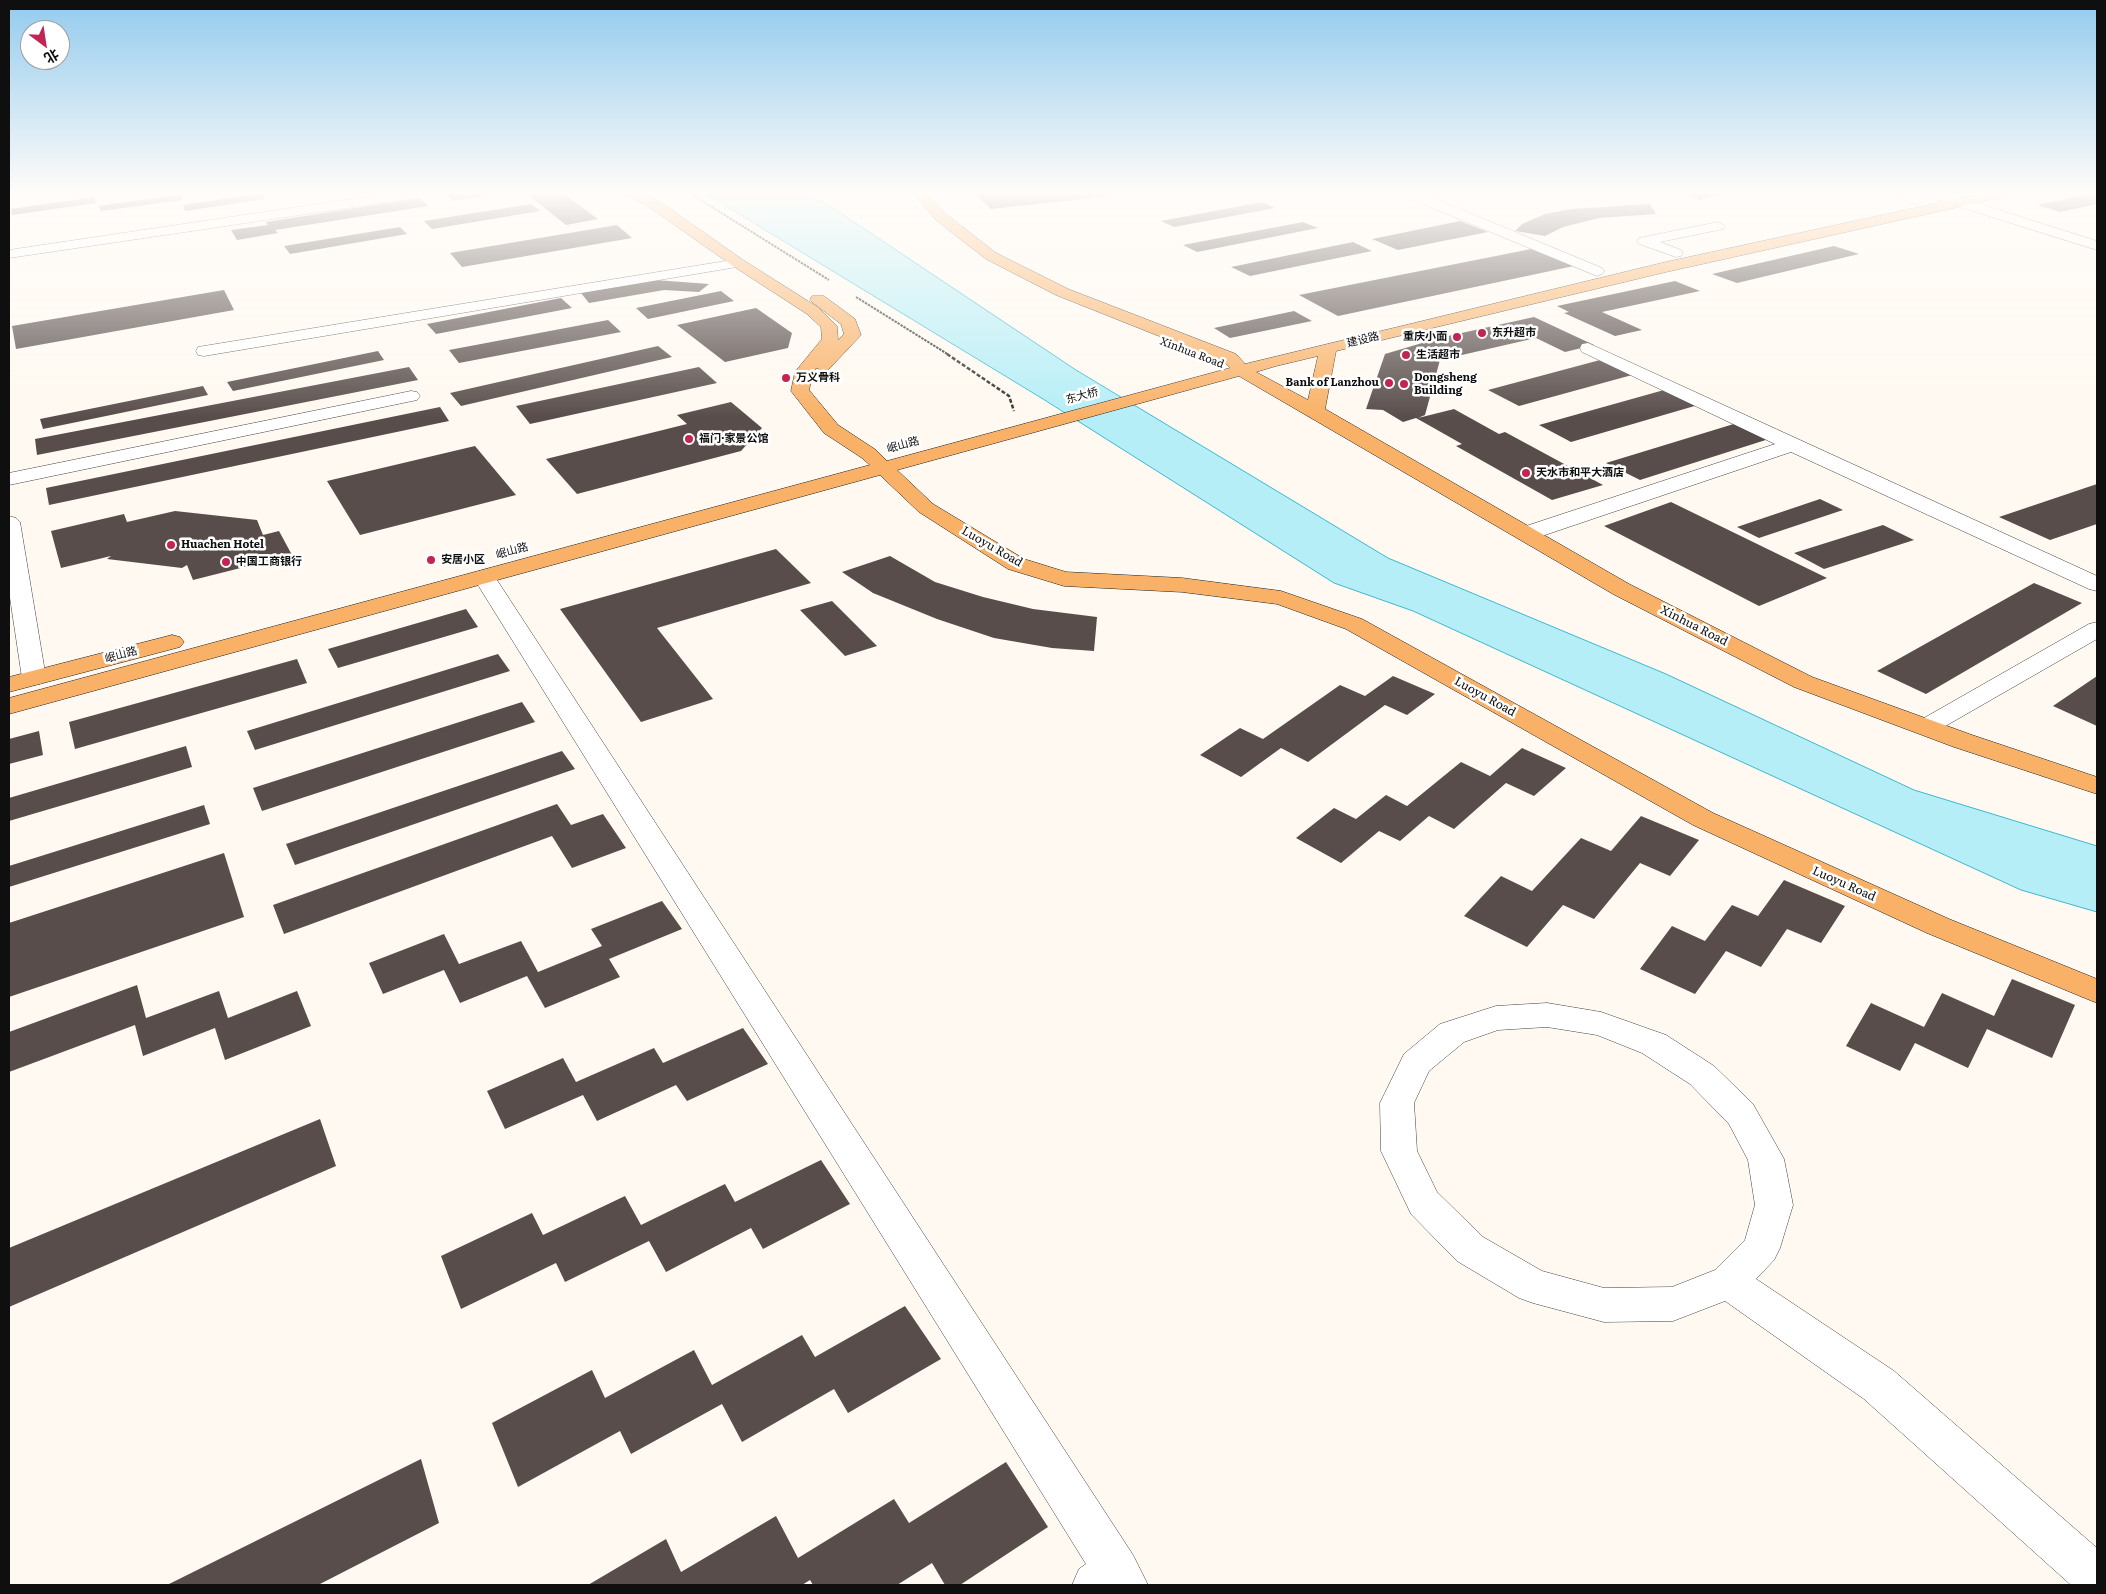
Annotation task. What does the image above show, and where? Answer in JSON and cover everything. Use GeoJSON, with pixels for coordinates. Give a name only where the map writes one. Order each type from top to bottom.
{"type":"FeatureCollection","features":[{"type":"Feature","properties":{"kind":"main road","name":"Luoyu Road"},"geometry":{"type":"LineString","coordinates":[[746,268],[813,311],[829,326],[830,340],[804,372],[800,391],[831,430],[877,461],[926,508],[1016,564],[1064,579],[1182,585],[1281,598],[1354,624],[1703,819],[1938,926],[2097,992]]}},
{"type":"Feature","properties":{"kind":"main road","name":"Luoyu Road"},"geometry":{"type":"LineString","coordinates":[[770,268],[850,322],[852,335],[822,366],[816,386],[830,405],[858,434],[877,461]]}},
{"type":"Feature","properties":{"kind":"main road","name":"Xinhua Road"},"geometry":{"type":"LineString","coordinates":[[1003,268],[1054,296],[1211,362],[1236,364]]}},
{"type":"Feature","properties":{"kind":"main road","name":"Xinhua Road"},"geometry":{"type":"LineString","coordinates":[[1015,268],[1062,292],[1236,364],[1278,393],[1315,411],[1621,588],[1803,682],[2097,786]]}},
{"type":"Feature","properties":{"kind":"main road","name":"建设路"},"geometry":{"type":"LineString","coordinates":[[1168,391],[1236,364],[1608,268]]}},
{"type":"Feature","properties":{"kind":"main road","name":"建设路"},"geometry":{"type":"LineString","coordinates":[[1236,364],[1328,349],[1656,268]]}},
{"type":"Feature","properties":{"kind":"main road"},"geometry":{"type":"LineString","coordinates":[[1315,411],[1328,349]]}},
{"type":"Feature","properties":{"kind":"main road","name":"东大桥"},"geometry":{"type":"LineString","coordinates":[[1015,414],[1211,362]]}},
{"type":"Feature","properties":{"kind":"main road","name":"东大桥"},"geometry":{"type":"LineString","coordinates":[[877,461],[1036,427],[1168,391]]}},
{"type":"Feature","properties":{"kind":"main road","name":"岷山路"},"geometry":{"type":"LineString","coordinates":[[9,706],[484,577],[877,461],[1015,414]]}},
{"type":"Feature","properties":{"kind":"main road","name":"岷山路"},"geometry":{"type":"LineString","coordinates":[[9,685],[877,461]]}},
{"type":"Feature","properties":{"kind":"street"},"geometry":{"type":"LineString","coordinates":[[204,351],[705,268]]}},
{"type":"Feature","properties":{"kind":"street"},"geometry":{"type":"LineString","coordinates":[[1591,268],[1597,271]]}},
{"type":"Feature","properties":{"kind":"street"},"geometry":{"type":"LineString","coordinates":[[1588,348],[1792,445],[2097,584]]}},
{"type":"Feature","properties":{"kind":"street"},"geometry":{"type":"LineString","coordinates":[[9,479],[411,396]]}},
{"type":"Feature","properties":{"kind":"street"},"geometry":{"type":"LineString","coordinates":[[1528,533],[1792,445]]}},
{"type":"Feature","properties":{"kind":"street"},"geometry":{"type":"LineString","coordinates":[[9,522],[34,678]]}},
{"type":"Feature","properties":{"kind":"street"},"geometry":{"type":"LineString","coordinates":[[484,577],[1112,1581]]}},
{"type":"Feature","properties":{"kind":"street"},"geometry":{"type":"LineString","coordinates":[[1926,727],[2097,629]]}},
{"type":"Feature","properties":{"kind":"street"},"geometry":{"type":"LineString","coordinates":[[1547,1015],[1601,1024],[1654,1044],[1702,1074],[1741,1114],[1766,1158],[1774,1205],[1761,1248],[1729,1282],[1673,1304],[1604,1305],[1533,1286],[1470,1250],[1424,1203],[1399,1152],[1397,1103],[1416,1062],[1452,1033],[1496,1018],[1547,1015]]}},
{"type":"Feature","properties":{"kind":"street"},"geometry":{"type":"LineString","coordinates":[[1729,1282],[1879,1385],[2097,1578]]}},
{"type":"Feature","properties":{"kind":"water"},"geometry":{"type":"Polygon","coordinates":[[[828,268],[924,268],[1076,370],[1388,558],[1666,674],[1914,790],[2097,846],[2097,912],[2021,890],[1413,611],[1334,583],[1043,399],[828,268]]]}},
{"type":"Feature","properties":{"kind":"building"},"geometry":{"type":"Polygon","coordinates":[[[1234,268],[1287,268],[1250,276],[1234,268]]]}},
{"type":"Feature","properties":{"kind":"building"},"geometry":{"type":"Polygon","coordinates":[[[1433,268],[1563,268],[1338,316],[1299,295],[1433,268]]]}},
{"type":"Feature","properties":{"kind":"building"},"geometry":{"type":"Polygon","coordinates":[[[1736,268],[1798,268],[1737,283],[1712,274],[1736,268]]]}},
{"type":"Feature","properties":{"kind":"building"},"geometry":{"type":"Polygon","coordinates":[[[655,280],[709,284],[699,292],[664,290],[589,303],[581,293],[655,280]]]}},
{"type":"Feature","properties":{"kind":"building"},"geometry":{"type":"Polygon","coordinates":[[[1675,281],[1700,291],[1602,312],[1642,330],[1615,336],[1564,313],[1569,312],[1557,306],[1675,281]]]}},
{"type":"Feature","properties":{"kind":"building"},"geometry":{"type":"Polygon","coordinates":[[[224,290],[234,310],[16,349],[12,326],[224,290]]]}},
{"type":"Feature","properties":{"kind":"building"},"geometry":{"type":"Polygon","coordinates":[[[721,291],[734,301],[648,319],[636,308],[721,291]]]}},
{"type":"Feature","properties":{"kind":"building"},"geometry":{"type":"Polygon","coordinates":[[[561,298],[572,308],[436,334],[427,324],[561,298]]]}},
{"type":"Feature","properties":{"kind":"building"},"geometry":{"type":"Polygon","coordinates":[[[756,308],[792,333],[788,348],[725,362],[677,325],[756,308]]]}},
{"type":"Feature","properties":{"kind":"building"},"geometry":{"type":"Polygon","coordinates":[[[1294,311],[1312,321],[1230,338],[1214,328],[1294,311]]]}},
{"type":"Feature","properties":{"kind":"building"},"geometry":{"type":"Polygon","coordinates":[[[1534,317],[1594,345],[1565,352],[1536,338],[1440,360],[1425,415],[1418,418],[1454,409],[1499,434],[1505,432],[1603,485],[1552,500],[1456,446],[1462,444],[1416,418],[1403,422],[1383,410],[1366,409],[1385,354],[1439,338],[1534,317]]]}},
{"type":"Feature","properties":{"kind":"building"},"geometry":{"type":"Polygon","coordinates":[[[608,320],[621,332],[459,363],[449,350],[608,320]]]}},
{"type":"Feature","properties":{"kind":"building"},"geometry":{"type":"Polygon","coordinates":[[[658,346],[672,357],[461,406],[450,393],[658,346]]]}},
{"type":"Feature","properties":{"kind":"building"},"geometry":{"type":"Polygon","coordinates":[[[378,351],[384,360],[233,391],[227,382],[378,351]]]}},
{"type":"Feature","properties":{"kind":"building"},"geometry":{"type":"Polygon","coordinates":[[[1600,360],[1632,375],[1519,406],[1488,390],[1600,360]]]}},
{"type":"Feature","properties":{"kind":"building"},"geometry":{"type":"Polygon","coordinates":[[[409,367],[418,380],[37,455],[35,439],[409,367]]]}},
{"type":"Feature","properties":{"kind":"building"},"geometry":{"type":"Polygon","coordinates":[[[699,367],[717,383],[530,424],[516,406],[699,367]]]}},
{"type":"Feature","properties":{"kind":"building"},"geometry":{"type":"Polygon","coordinates":[[[203,386],[208,395],[43,429],[40,419],[203,386]]]}},
{"type":"Feature","properties":{"kind":"building"},"geometry":{"type":"Polygon","coordinates":[[[1664,390],[1698,405],[1571,442],[1539,425],[1664,390]]]}},
{"type":"Feature","properties":{"kind":"building","name":"福门·家景公馆"},"geometry":{"type":"Polygon","coordinates":[[[731,402],[762,428],[741,451],[577,494],[546,459],[687,424],[677,415],[731,402]]]}},
{"type":"Feature","properties":{"kind":"building"},"geometry":{"type":"Polygon","coordinates":[[[440,407],[449,421],[49,505],[46,488],[440,407]]]}},
{"type":"Feature","properties":{"kind":"building"},"geometry":{"type":"Polygon","coordinates":[[[1737,423],[1772,438],[1640,480],[1606,463],[1737,423]]]}},
{"type":"Feature","properties":{"kind":"building"},"geometry":{"type":"Polygon","coordinates":[[[475,446],[516,495],[360,535],[327,481],[475,446]]]}},
{"type":"Feature","properties":{"kind":"building"},"geometry":{"type":"Polygon","coordinates":[[[2097,484],[2097,524],[2050,540],[1999,517],[2097,484]]]}},
{"type":"Feature","properties":{"kind":"building"},"geometry":{"type":"Polygon","coordinates":[[[1820,499],[1843,510],[1759,538],[1737,527],[1820,499]]]}},
{"type":"Feature","properties":{"kind":"building"},"geometry":{"type":"Polygon","coordinates":[[[1671,502],[1827,578],[1759,606],[1604,526],[1671,502]]]}},
{"type":"Feature","properties":{"kind":"building","name":"Huachen Hotel"},"geometry":{"type":"Polygon","coordinates":[[[175,511],[257,520],[263,535],[279,531],[292,555],[193,580],[187,565],[182,568],[107,559],[111,556],[61,568],[51,531],[124,514],[127,522],[175,511]]]}},
{"type":"Feature","properties":{"kind":"building"},"geometry":{"type":"Polygon","coordinates":[[[1883,525],[1914,540],[1824,569],[1794,553],[1883,525]]]}},
{"type":"Feature","properties":{"kind":"building"},"geometry":{"type":"Polygon","coordinates":[[[776,549],[811,583],[657,628],[713,699],[641,722],[560,609],[776,549]]]}},
{"type":"Feature","properties":{"kind":"building"},"geometry":{"type":"Polygon","coordinates":[[[890,556],[935,582],[983,597],[1033,609],[1097,617],[1094,651],[1052,648],[994,638],[937,619],[873,593],[842,572],[890,556]]]}},
{"type":"Feature","properties":{"kind":"building"},"geometry":{"type":"Polygon","coordinates":[[[2034,583],[2082,603],[1926,694],[1877,671],[2034,583]]]}},
{"type":"Feature","properties":{"kind":"building"},"geometry":{"type":"Polygon","coordinates":[[[832,601],[877,646],[845,656],[800,610],[832,601]]]}},
{"type":"Feature","properties":{"kind":"building"},"geometry":{"type":"Polygon","coordinates":[[[466,609],[478,627],[338,668],[328,649],[466,609]]]}},
{"type":"Feature","properties":{"kind":"building"},"geometry":{"type":"Polygon","coordinates":[[[498,654],[510,671],[255,750],[247,731],[498,654]]]}},
{"type":"Feature","properties":{"kind":"building"},"geometry":{"type":"Polygon","coordinates":[[[297,659],[307,683],[75,749],[69,722],[297,659]]]}},
{"type":"Feature","properties":{"kind":"building"},"geometry":{"type":"Polygon","coordinates":[[[1393,676],[1435,694],[1407,715],[1385,705],[1308,762],[1281,748],[1241,777],[1200,755],[1240,728],[1263,739],[1340,685],[1365,696],[1393,676]]]}},
{"type":"Feature","properties":{"kind":"building"},"geometry":{"type":"Polygon","coordinates":[[[2097,676],[2097,726],[2053,706],[2097,676]]]}},
{"type":"Feature","properties":{"kind":"building"},"geometry":{"type":"Polygon","coordinates":[[[522,702],[535,722],[262,811],[253,788],[522,702]]]}},
{"type":"Feature","properties":{"kind":"building"},"geometry":{"type":"Polygon","coordinates":[[[39,731],[43,755],[9,764],[9,739],[39,731]]]}},
{"type":"Feature","properties":{"kind":"building"},"geometry":{"type":"Polygon","coordinates":[[[186,746],[192,767],[9,821],[9,798],[186,746]]]}},
{"type":"Feature","properties":{"kind":"building"},"geometry":{"type":"Polygon","coordinates":[[[1522,748],[1566,768],[1534,796],[1506,783],[1454,829],[1429,816],[1400,841],[1379,831],[1341,863],[1296,838],[1334,808],[1356,819],[1386,795],[1407,806],[1461,762],[1490,776],[1522,748]]]}},
{"type":"Feature","properties":{"kind":"building"},"geometry":{"type":"Polygon","coordinates":[[[562,751],[575,769],[295,865],[286,844],[562,751]]]}},
{"type":"Feature","properties":{"kind":"building"},"geometry":{"type":"Polygon","coordinates":[[[557,804],[571,825],[603,814],[626,848],[572,868],[552,836],[284,934],[273,905],[557,804]]]}},
{"type":"Feature","properties":{"kind":"building"},"geometry":{"type":"Polygon","coordinates":[[[204,805],[210,824],[9,887],[9,866],[204,805]]]}},
{"type":"Feature","properties":{"kind":"building"},"geometry":{"type":"Polygon","coordinates":[[[1641,816],[1699,840],[1670,876],[1640,863],[1594,919],[1563,905],[1527,947],[1464,916],[1501,876],[1532,891],[1581,838],[1611,851],[1641,816]]]}},
{"type":"Feature","properties":{"kind":"building"},"geometry":{"type":"Polygon","coordinates":[[[224,853],[244,917],[9,997],[9,923],[224,853]]]}},
{"type":"Feature","properties":{"kind":"building"},"geometry":{"type":"Polygon","coordinates":[[[1784,880],[1845,906],[1821,943],[1787,929],[1761,967],[1726,951],[1695,994],[1640,969],[1672,926],[1705,941],[1732,905],[1758,916],[1784,880]]]}},
{"type":"Feature","properties":{"kind":"building"},"geometry":{"type":"Polygon","coordinates":[[[662,901],[682,929],[609,959],[620,977],[545,1008],[527,976],[460,1003],[444,970],[383,994],[369,963],[444,934],[459,964],[521,941],[538,972],[602,946],[591,929],[662,901]]]}},
{"type":"Feature","properties":{"kind":"building"},"geometry":{"type":"Polygon","coordinates":[[[2012,979],[2075,1005],[2052,1058],[1987,1029],[1968,1068],[1915,1043],[1900,1071],[1846,1046],[1871,1003],[1924,1027],[1942,993],[1994,1016],[2012,979]]]}},
{"type":"Feature","properties":{"kind":"building"},"geometry":{"type":"Polygon","coordinates":[[[137,985],[146,1018],[219,991],[228,1018],[297,991],[311,1026],[225,1060],[215,1028],[143,1056],[135,1025],[9,1072],[9,1032],[137,985]]]}},
{"type":"Feature","properties":{"kind":"building"},"geometry":{"type":"Polygon","coordinates":[[[743,1028],[768,1064],[687,1101],[676,1085],[597,1121],[583,1095],[505,1129],[487,1091],[563,1058],[576,1082],[654,1048],[663,1063],[743,1028]]]}},
{"type":"Feature","properties":{"kind":"building"},"geometry":{"type":"Polygon","coordinates":[[[320,1119],[336,1166],[9,1307],[9,1248],[320,1119]]]}},
{"type":"Feature","properties":{"kind":"building"},"geometry":{"type":"Polygon","coordinates":[[[821,1160],[850,1204],[763,1249],[751,1228],[666,1272],[649,1241],[565,1282],[556,1263],[461,1309],[441,1256],[532,1213],[543,1235],[625,1196],[641,1225],[725,1184],[735,1202],[821,1160]]]}},
{"type":"Feature","properties":{"kind":"building"},"geometry":{"type":"Polygon","coordinates":[[[905,1306],[941,1359],[848,1413],[834,1389],[742,1442],[722,1404],[631,1454],[620,1431],[518,1487],[492,1423],[592,1370],[605,1398],[694,1350],[712,1385],[802,1335],[815,1357],[905,1306]]]}},
{"type":"Feature","properties":{"kind":"building"},"geometry":{"type":"Polygon","coordinates":[[[421,1459],[439,1523],[318,1585],[167,1585],[421,1459]]]}},
{"type":"Feature","properties":{"kind":"building"},"geometry":{"type":"Polygon","coordinates":[[[1006,1462],[1048,1527],[960,1585],[945,1585],[932,1563],[897,1585],[813,1585],[810,1580],[802,1585],[588,1585],[666,1539],[681,1572],[776,1516],[798,1558],[894,1499],[909,1523],[1006,1462]]]}},
{"type":"Feature","properties":{"kind":"place","name":"东升超市"},"geometry":{"type":"Point","coordinates":[1482,333]}},
{"type":"Feature","properties":{"kind":"place","name":"重庆小面"},"geometry":{"type":"Point","coordinates":[1457,337]}},
{"type":"Feature","properties":{"kind":"place","name":"生活超市"},"geometry":{"type":"Point","coordinates":[1406,355]}},
{"type":"Feature","properties":{"kind":"place","name":"万义骨科"},"geometry":{"type":"Point","coordinates":[786,378]}},
{"type":"Feature","properties":{"kind":"place","name":"Bank of Lanzhou"},"geometry":{"type":"Point","coordinates":[1389,383]}},
{"type":"Feature","properties":{"kind":"place","name":"Dongsheng Building"},"geometry":{"type":"Point","coordinates":[1404,384]}},
{"type":"Feature","properties":{"kind":"place","name":"福门·家景公馆"},"geometry":{"type":"Point","coordinates":[689,439]}},
{"type":"Feature","properties":{"kind":"place","name":"天水市和平大酒店"},"geometry":{"type":"Point","coordinates":[1526,473]}},
{"type":"Feature","properties":{"kind":"place","name":"Huachen Hotel"},"geometry":{"type":"Point","coordinates":[171,545]}},
{"type":"Feature","properties":{"kind":"place","name":"安居小区"},"geometry":{"type":"Point","coordinates":[431,560]}},
{"type":"Feature","properties":{"kind":"place","name":"中国工商银行"},"geometry":{"type":"Point","coordinates":[226,562]}}]}
